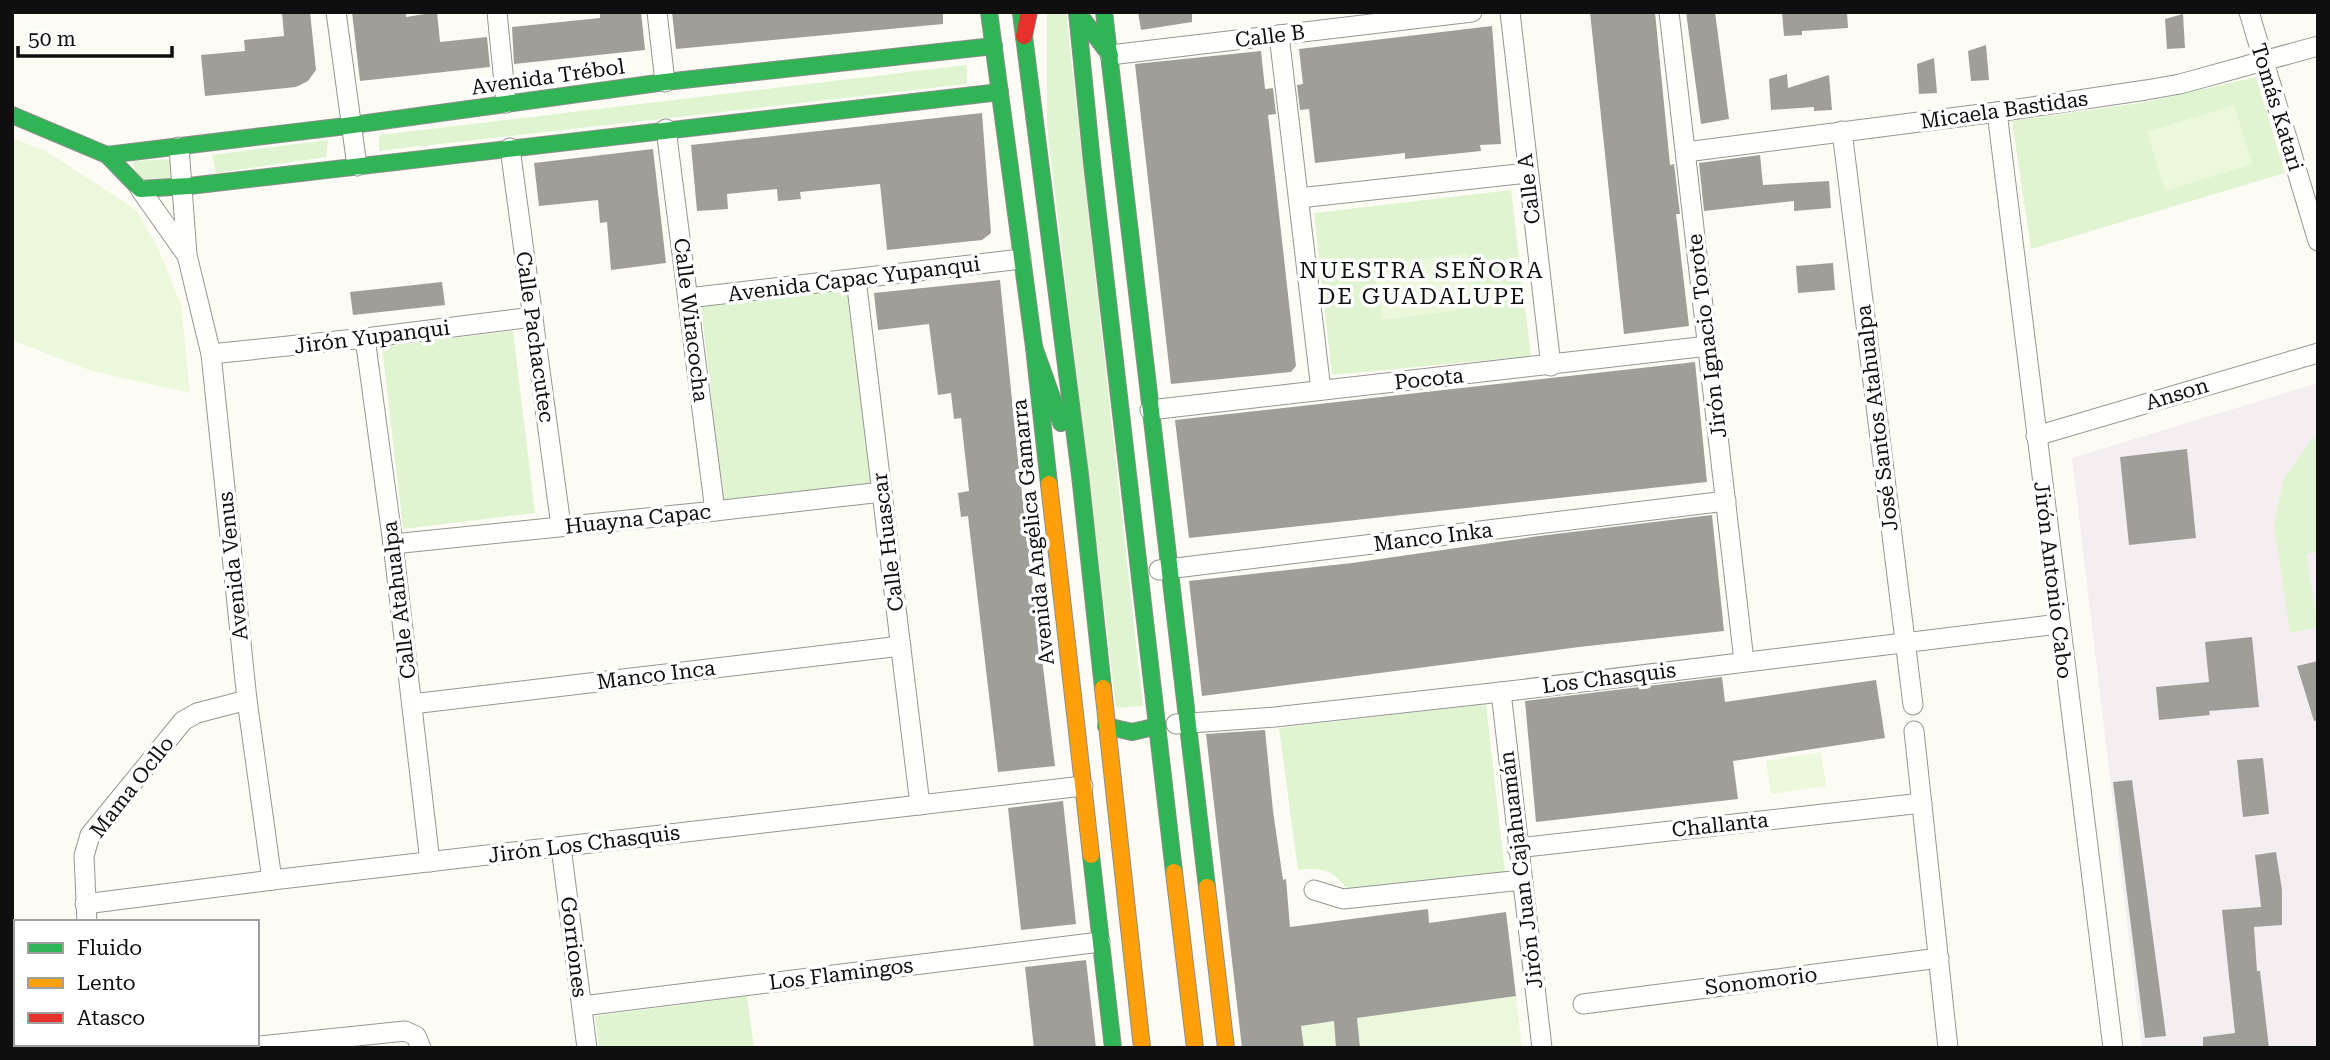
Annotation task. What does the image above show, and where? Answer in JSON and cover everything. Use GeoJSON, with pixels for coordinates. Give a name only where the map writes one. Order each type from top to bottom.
{"type":"FeatureCollection","features":[{"type":"Feature","properties":{"kind":"main road","name":"Avenida Angélica Gamarra"},"geometry":{"type":"LineString","coordinates":[[989,12],[1034,347],[1113,1048]]}},
{"type":"Feature","properties":{"kind":"main road"},"geometry":{"type":"LineString","coordinates":[[1021,12],[1080,475],[1142,1048]]}},
{"type":"Feature","properties":{"kind":"main road"},"geometry":{"type":"LineString","coordinates":[[1024,36],[1029,12]]}},
{"type":"Feature","properties":{"kind":"main road"},"geometry":{"type":"LineString","coordinates":[[1104,12],[1226,1048]]}},
{"type":"Feature","properties":{"kind":"main road"},"geometry":{"type":"LineString","coordinates":[[1077,13],[1110,55]]}},
{"type":"Feature","properties":{"kind":"main road"},"geometry":{"type":"LineString","coordinates":[[1077,13],[1195,1048]]}},
{"type":"Feature","properties":{"kind":"main road","name":"Avenida Trébol"},"geometry":{"type":"LineString","coordinates":[[107,155],[665,82],[994,46]]}},
{"type":"Feature","properties":{"kind":"main road"},"geometry":{"type":"LineString","coordinates":[[139,189],[182,187],[1000,92]]}},
{"type":"Feature","properties":{"kind":"main road","name":"Avenida Venus"},"geometry":{"type":"LineString","coordinates":[[12,115],[107,155],[139,189]]}},
{"type":"Feature","properties":{"kind":"main road"},"geometry":{"type":"LineString","coordinates":[[1034,347],[1080,475]]}},
{"type":"Feature","properties":{"kind":"main road"},"geometry":{"type":"LineString","coordinates":[[1106,726],[1118,732],[1132,733],[1158,726]]}},
{"type":"Feature","properties":{"kind":"street"},"geometry":{"type":"LineString","coordinates":[[335,12],[357,166]]}},
{"type":"Feature","properties":{"kind":"street"},"geometry":{"type":"LineString","coordinates":[[497,12],[506,103]]}},
{"type":"Feature","properties":{"kind":"street"},"geometry":{"type":"LineString","coordinates":[[657,12],[665,82]]}},
{"type":"Feature","properties":{"kind":"street","name":"Calle B"},"geometry":{"type":"LineString","coordinates":[[1110,55],[1472,12]]}},
{"type":"Feature","properties":{"kind":"street","name":"Calle A"},"geometry":{"type":"LineString","coordinates":[[1510,12],[1551,366]]}},
{"type":"Feature","properties":{"kind":"street","name":"Jirón Ignacio Torote"},"geometry":{"type":"LineString","coordinates":[[1669,12],[1744,661]]}},
{"type":"Feature","properties":{"kind":"street","name":"Tomás Katari"},"geometry":{"type":"LineString","coordinates":[[2249,12],[2318,241]]}},
{"type":"Feature","properties":{"kind":"street"},"geometry":{"type":"LineString","coordinates":[[1279,35],[1321,390]]}},
{"type":"Feature","properties":{"kind":"street","name":"Micaela Bastidas"},"geometry":{"type":"LineString","coordinates":[[1686,152],[1997,112],[2180,84],[2318,46]]}},
{"type":"Feature","properties":{"kind":"street","name":"Jirón Antonio Cabo"},"geometry":{"type":"LineString","coordinates":[[1997,112],[2113,1048]]}},
{"type":"Feature","properties":{"kind":"street","name":"Calle Wiracocha"},"geometry":{"type":"LineString","coordinates":[[666,129],[715,511]]}},
{"type":"Feature","properties":{"kind":"street","name":"José Santos Atahualpa"},"geometry":{"type":"LineString","coordinates":[[1842,131],[1903,643],[1913,705]]}},
{"type":"Feature","properties":{"kind":"street","name":"Avenida Venus"},"geometry":{"type":"LineString","coordinates":[[179,147],[187,254],[211,354],[247,701],[272,880]]}},
{"type":"Feature","properties":{"kind":"street","name":"Calle Pachacutec"},"geometry":{"type":"LineString","coordinates":[[510,148],[561,526]]}},
{"type":"Feature","properties":{"kind":"street"},"geometry":{"type":"LineString","coordinates":[[1299,198],[1527,173]]}},
{"type":"Feature","properties":{"kind":"street","name":"Avenida Venus"},"geometry":{"type":"LineString","coordinates":[[139,189],[187,254]]}},
{"type":"Feature","properties":{"kind":"street","name":"Avenida Capac Yupanqui"},"geometry":{"type":"LineString","coordinates":[[688,298],[1021,259]]}},
{"type":"Feature","properties":{"kind":"street","name":"Calle Huascar"},"geometry":{"type":"LineString","coordinates":[[856,279],[920,805]]}},
{"type":"Feature","properties":{"kind":"street","name":"Jirón Yupanqui"},"geometry":{"type":"LineString","coordinates":[[211,354],[533,317]]}},
{"type":"Feature","properties":{"kind":"street","name":"Calle Atahualpa"},"geometry":{"type":"LineString","coordinates":[[365,338],[393,544],[430,862]]}},
{"type":"Feature","properties":{"kind":"street","name":"Pocota"},"geometry":{"type":"LineString","coordinates":[[1150,410],[1709,346]]}},
{"type":"Feature","properties":{"kind":"street","name":"Anson"},"geometry":{"type":"LineString","coordinates":[[2036,436],[2318,352]]}},
{"type":"Feature","properties":{"kind":"street","name":"Huayna Capac"},"geometry":{"type":"LineString","coordinates":[[393,544],[882,492]]}},
{"type":"Feature","properties":{"kind":"street","name":"Manco Inka"},"geometry":{"type":"LineString","coordinates":[[1140,572],[1726,501]]}},
{"type":"Feature","properties":{"kind":"street","name":"Los Chasquis"},"geometry":{"type":"LineString","coordinates":[[1158,726],[1275,717],[1500,692],[2059,624]]}},
{"type":"Feature","properties":{"kind":"street","name":"Manco Inca"},"geometry":{"type":"LineString","coordinates":[[412,704],[901,646]]}},
{"type":"Feature","properties":{"kind":"street","name":"Jirón Juan Cajahuamán"},"geometry":{"type":"LineString","coordinates":[[1500,692],[1542,1048]]}},
{"type":"Feature","properties":{"kind":"street","name":"Mama Ocllo"},"geometry":{"type":"LineString","coordinates":[[86,913],[84,856],[90,835],[183,721],[197,713],[247,701]]}},
{"type":"Feature","properties":{"kind":"street"},"geometry":{"type":"LineString","coordinates":[[1914,731],[1948,1048]]}},
{"type":"Feature","properties":{"kind":"street","name":"Jirón Los Chasquis"},"geometry":{"type":"LineString","coordinates":[[86,913],[272,880],[1083,786]]}},
{"type":"Feature","properties":{"kind":"street","name":"Challanta"},"geometry":{"type":"LineString","coordinates":[[1517,848],[1922,803]]}},
{"type":"Feature","properties":{"kind":"street","name":"Gorriones"},"geometry":{"type":"LineString","coordinates":[[561,847],[587,1048]]}},
{"type":"Feature","properties":{"kind":"street"},"geometry":{"type":"LineString","coordinates":[[1314,890],[1343,899],[1522,880]]}},
{"type":"Feature","properties":{"kind":"street","name":"Los Flamingos"},"geometry":{"type":"LineString","coordinates":[[582,1006],[1100,942]]}},
{"type":"Feature","properties":{"kind":"street","name":"Sonomorio"},"geometry":{"type":"LineString","coordinates":[[1583,1004],[1939,958]]}},
{"type":"Feature","properties":{"kind":"street"},"geometry":{"type":"LineString","coordinates":[[241,1048],[405,1031],[416,1036],[421,1048]]}},
{"type":"Feature","properties":{"kind":"shaded area"},"geometry":{"type":"Polygon","coordinates":[[[2318,383],[2318,1046],[2142,1048],[2072,458],[2318,383]]]}},
{"type":"Feature","properties":{"kind":"green space"},"geometry":{"type":"Polygon","coordinates":[[[1047,12],[1066,12],[1143,706],[1116,708],[1047,126],[1047,12]]]}},
{"type":"Feature","properties":{"kind":"green space"},"geometry":{"type":"Polygon","coordinates":[[[967,65],[967,84],[379,151],[379,135],[967,65]]]}},
{"type":"Feature","properties":{"kind":"green space"},"geometry":{"type":"Polygon","coordinates":[[[2256,77],[2285,173],[2031,249],[2012,121],[2147,102],[2256,77]]]}},
{"type":"Feature","properties":{"kind":"green space"},"geometry":{"type":"Polygon","coordinates":[[[2234,105],[2252,164],[2165,191],[2147,132],[2234,105]]]}},
{"type":"Feature","properties":{"kind":"green space"},"geometry":{"type":"Polygon","coordinates":[[[12,138],[46,151],[136,210],[158,248],[181,305],[190,393],[92,371],[12,340],[12,138]]]}},
{"type":"Feature","properties":{"kind":"green space"},"geometry":{"type":"Polygon","coordinates":[[[328,140],[326,157],[216,173],[212,155],[328,140]]]}},
{"type":"Feature","properties":{"kind":"green space"},"geometry":{"type":"Polygon","coordinates":[[[175,159],[177,178],[139,181],[132,161],[175,159]]]}},
{"type":"Feature","properties":{"kind":"green space"},"geometry":{"type":"Polygon","coordinates":[[[1511,190],[1531,356],[1332,375],[1314,213],[1511,190]]]}},
{"type":"Feature","properties":{"kind":"green space"},"geometry":{"type":"Polygon","coordinates":[[[1467,253],[1474,308],[1382,320],[1375,265],[1467,253]]]}},
{"type":"Feature","properties":{"kind":"green space"},"geometry":{"type":"Polygon","coordinates":[[[849,288],[871,484],[723,501],[701,305],[849,288]]]}},
{"type":"Feature","properties":{"kind":"green space"},"geometry":{"type":"Polygon","coordinates":[[[513,331],[535,513],[403,529],[382,347],[513,331]]]}},
{"type":"Feature","properties":{"kind":"green space"},"geometry":{"type":"Polygon","coordinates":[[[2318,435],[2318,552],[2306,554],[2318,627],[2290,633],[2274,524],[2284,478],[2318,435]]]}},
{"type":"Feature","properties":{"kind":"green space"},"geometry":{"type":"Polygon","coordinates":[[[1486,704],[1505,873],[1348,890],[1332,874],[1321,869],[1298,870],[1279,728],[1486,704]]]}},
{"type":"Feature","properties":{"kind":"green space"},"geometry":{"type":"Polygon","coordinates":[[[1821,752],[1826,786],[1771,794],[1766,761],[1821,752]]]}},
{"type":"Feature","properties":{"kind":"green space"},"geometry":{"type":"Polygon","coordinates":[[[747,996],[754,1048],[599,1048],[595,1016],[747,996]]]}},
{"type":"Feature","properties":{"kind":"green space"},"geometry":{"type":"Polygon","coordinates":[[[1516,996],[1522,1048],[1304,1048],[1301,1026],[1516,996]]]}},
{"type":"Feature","properties":{"kind":"building"},"geometry":{"type":"Polygon","coordinates":[[[282,12],[310,12],[316,70],[308,81],[296,87],[205,96],[201,55],[245,51],[244,40],[284,36],[282,12]]]}},
{"type":"Feature","properties":{"kind":"building"},"geometry":{"type":"Polygon","coordinates":[[[352,12],[406,12],[406,17],[437,12],[440,42],[487,37],[490,67],[360,81],[352,12]]]}},
{"type":"Feature","properties":{"kind":"building"},"geometry":{"type":"Polygon","coordinates":[[[600,12],[641,12],[645,50],[514,64],[512,27],[600,18],[600,12]]]}},
{"type":"Feature","properties":{"kind":"building"},"geometry":{"type":"Polygon","coordinates":[[[672,12],[943,12],[943,24],[676,49],[672,12]]]}},
{"type":"Feature","properties":{"kind":"building"},"geometry":{"type":"Polygon","coordinates":[[[1138,12],[1192,12],[1192,22],[1141,30],[1138,12]]]}},
{"type":"Feature","properties":{"kind":"building"},"geometry":{"type":"Polygon","coordinates":[[[1590,12],[1655,12],[1670,165],[1674,164],[1680,214],[1676,214],[1689,326],[1624,334],[1590,12]]]}},
{"type":"Feature","properties":{"kind":"building"},"geometry":{"type":"Polygon","coordinates":[[[1686,12],[1715,12],[1729,119],[1701,124],[1686,12]]]}},
{"type":"Feature","properties":{"kind":"building"},"geometry":{"type":"Polygon","coordinates":[[[1782,12],[1847,12],[1848,28],[1802,31],[1802,35],[1784,36],[1782,12]]]}},
{"type":"Feature","properties":{"kind":"building"},"geometry":{"type":"Polygon","coordinates":[[[2183,14],[2185,48],[2167,49],[2165,19],[2183,14]]]}},
{"type":"Feature","properties":{"kind":"building"},"geometry":{"type":"Polygon","coordinates":[[[1492,26],[1501,144],[1480,145],[1481,151],[1405,159],[1405,153],[1315,163],[1309,109],[1300,110],[1297,85],[1303,84],[1299,49],[1492,26]]]}},
{"type":"Feature","properties":{"kind":"building"},"geometry":{"type":"Polygon","coordinates":[[[1986,45],[1989,80],[1971,81],[1968,51],[1986,45]]]}},
{"type":"Feature","properties":{"kind":"building"},"geometry":{"type":"Polygon","coordinates":[[[1261,51],[1265,89],[1273,88],[1276,114],[1268,115],[1296,366],[1291,372],[1171,384],[1135,64],[1261,51]]]}},
{"type":"Feature","properties":{"kind":"building"},"geometry":{"type":"Polygon","coordinates":[[[1934,58],[1937,93],[1919,94],[1917,64],[1934,58]]]}},
{"type":"Feature","properties":{"kind":"building"},"geometry":{"type":"Polygon","coordinates":[[[1787,74],[1788,88],[1829,75],[1832,110],[1814,111],[1814,107],[1771,110],[1769,79],[1787,74]]]}},
{"type":"Feature","properties":{"kind":"building"},"geometry":{"type":"Polygon","coordinates":[[[982,113],[991,233],[982,240],[887,250],[880,184],[800,192],[801,199],[778,201],[777,189],[727,194],[728,209],[697,211],[691,145],[982,113]]]}},
{"type":"Feature","properties":{"kind":"building"},"geometry":{"type":"Polygon","coordinates":[[[653,149],[666,263],[611,270],[607,222],[600,223],[598,200],[539,206],[534,163],[653,149]]]}},
{"type":"Feature","properties":{"kind":"building"},"geometry":{"type":"Polygon","coordinates":[[[1760,155],[1763,185],[1829,181],[1831,208],[1794,211],[1794,201],[1704,211],[1699,163],[1760,155]]]}},
{"type":"Feature","properties":{"kind":"building"},"geometry":{"type":"Polygon","coordinates":[[[1833,263],[1835,290],[1798,293],[1796,266],[1833,263]]]}},
{"type":"Feature","properties":{"kind":"building"},"geometry":{"type":"Polygon","coordinates":[[[1000,280],[1018,460],[1055,766],[998,772],[968,516],[961,517],[958,493],[969,491],[961,418],[954,419],[951,393],[938,395],[929,324],[878,330],[874,293],[1000,280]]]}},
{"type":"Feature","properties":{"kind":"building"},"geometry":{"type":"Polygon","coordinates":[[[442,282],[445,305],[353,315],[350,292],[442,282]]]}},
{"type":"Feature","properties":{"kind":"building"},"geometry":{"type":"Polygon","coordinates":[[[1695,362],[1707,482],[1189,538],[1175,420],[1695,362]]]}},
{"type":"Feature","properties":{"kind":"building"},"geometry":{"type":"Polygon","coordinates":[[[2187,449],[2196,538],[2129,545],[2120,457],[2187,449]]]}},
{"type":"Feature","properties":{"kind":"building"},"geometry":{"type":"Polygon","coordinates":[[[1712,515],[1724,631],[1202,696],[1189,581],[1352,563],[1712,515]]]}},
{"type":"Feature","properties":{"kind":"building"},"geometry":{"type":"Polygon","coordinates":[[[2252,637],[2259,707],[2209,711],[2210,715],[2159,720],[2156,687],[2209,682],[2205,642],[2252,637]]]}},
{"type":"Feature","properties":{"kind":"building"},"geometry":{"type":"Polygon","coordinates":[[[2318,661],[2318,720],[2314,721],[2297,666],[2318,661]]]}},
{"type":"Feature","properties":{"kind":"building"},"geometry":{"type":"Polygon","coordinates":[[[1722,677],[1725,702],[1876,680],[1885,738],[1733,761],[1738,799],[1536,822],[1525,701],[1722,677]]]}},
{"type":"Feature","properties":{"kind":"building"},"geometry":{"type":"Polygon","coordinates":[[[1265,730],[1273,811],[1283,880],[1286,879],[1290,927],[1428,909],[1429,923],[1506,912],[1516,996],[1357,1018],[1360,1048],[1336,1048],[1334,1021],[1301,1026],[1304,1048],[1242,1048],[1206,734],[1265,730]]]}},
{"type":"Feature","properties":{"kind":"building"},"geometry":{"type":"Polygon","coordinates":[[[2263,758],[2269,814],[2243,817],[2237,760],[2263,758]]]}},
{"type":"Feature","properties":{"kind":"building"},"geometry":{"type":"Polygon","coordinates":[[[2132,780],[2166,1036],[2145,1038],[2113,782],[2132,780]]]}},
{"type":"Feature","properties":{"kind":"building"},"geometry":{"type":"Polygon","coordinates":[[[1063,801],[1076,924],[1021,930],[1008,808],[1063,801]]]}},
{"type":"Feature","properties":{"kind":"building"},"geometry":{"type":"Polygon","coordinates":[[[2276,852],[2282,890],[2282,925],[2254,927],[2257,971],[2260,971],[2269,1048],[2203,1048],[2203,1037],[2235,1033],[2222,910],[2261,907],[2255,855],[2276,852]]]}},
{"type":"Feature","properties":{"kind":"building"},"geometry":{"type":"Polygon","coordinates":[[[1086,960],[1096,1048],[1034,1048],[1025,967],[1086,960]]]}},
{"type":"Feature","properties":{"kind":"traffic: fast"},"geometry":{"type":"LineString","coordinates":[[989,12],[1034,347],[1049,484]]}},
{"type":"Feature","properties":{"kind":"traffic: fast"},"geometry":{"type":"LineString","coordinates":[[1077,12],[1174,872]]}},
{"type":"Feature","properties":{"kind":"traffic: fast"},"geometry":{"type":"LineString","coordinates":[[1104,12],[1207,887]]}},
{"type":"Feature","properties":{"kind":"traffic: fast"},"geometry":{"type":"LineString","coordinates":[[1021,13],[1080,475],[1103,688]]}},
{"type":"Feature","properties":{"kind":"traffic: fast"},"geometry":{"type":"LineString","coordinates":[[1078,13],[1110,55]]}},
{"type":"Feature","properties":{"kind":"traffic: fast"},"geometry":{"type":"LineString","coordinates":[[107,155],[338,127],[665,82],[994,46]]}},
{"type":"Feature","properties":{"kind":"traffic: fast"},"geometry":{"type":"LineString","coordinates":[[12,115],[107,155],[140,189],[189,186],[1000,92]]}},
{"type":"Feature","properties":{"kind":"traffic: fast"},"geometry":{"type":"LineString","coordinates":[[1034,347],[1061,423]]}},
{"type":"Feature","properties":{"kind":"traffic: fast"},"geometry":{"type":"LineString","coordinates":[[1106,726],[1132,732],[1158,726]]}},
{"type":"Feature","properties":{"kind":"traffic: fast"},"geometry":{"type":"LineString","coordinates":[[1091,855],[1113,1048]]}},
{"type":"Feature","properties":{"kind":"traffic: slow"},"geometry":{"type":"LineString","coordinates":[[1049,484],[1091,855]]}},
{"type":"Feature","properties":{"kind":"traffic: slow"},"geometry":{"type":"LineString","coordinates":[[1103,688],[1142,1048]]}},
{"type":"Feature","properties":{"kind":"traffic: slow"},"geometry":{"type":"LineString","coordinates":[[1174,872],[1195,1048]]}},
{"type":"Feature","properties":{"kind":"traffic: slow"},"geometry":{"type":"LineString","coordinates":[[1207,887],[1226,1048]]}},
{"type":"Feature","properties":{"kind":"traffic: jam"},"geometry":{"type":"LineString","coordinates":[[1024,36],[1029,12]]}},
{"type":"Feature","properties":{"kind":"district","name":"NUESTRA SEÑORA DE GUADALUPE"},"geometry":{"type":"Point","coordinates":[1422,283]}}]}
